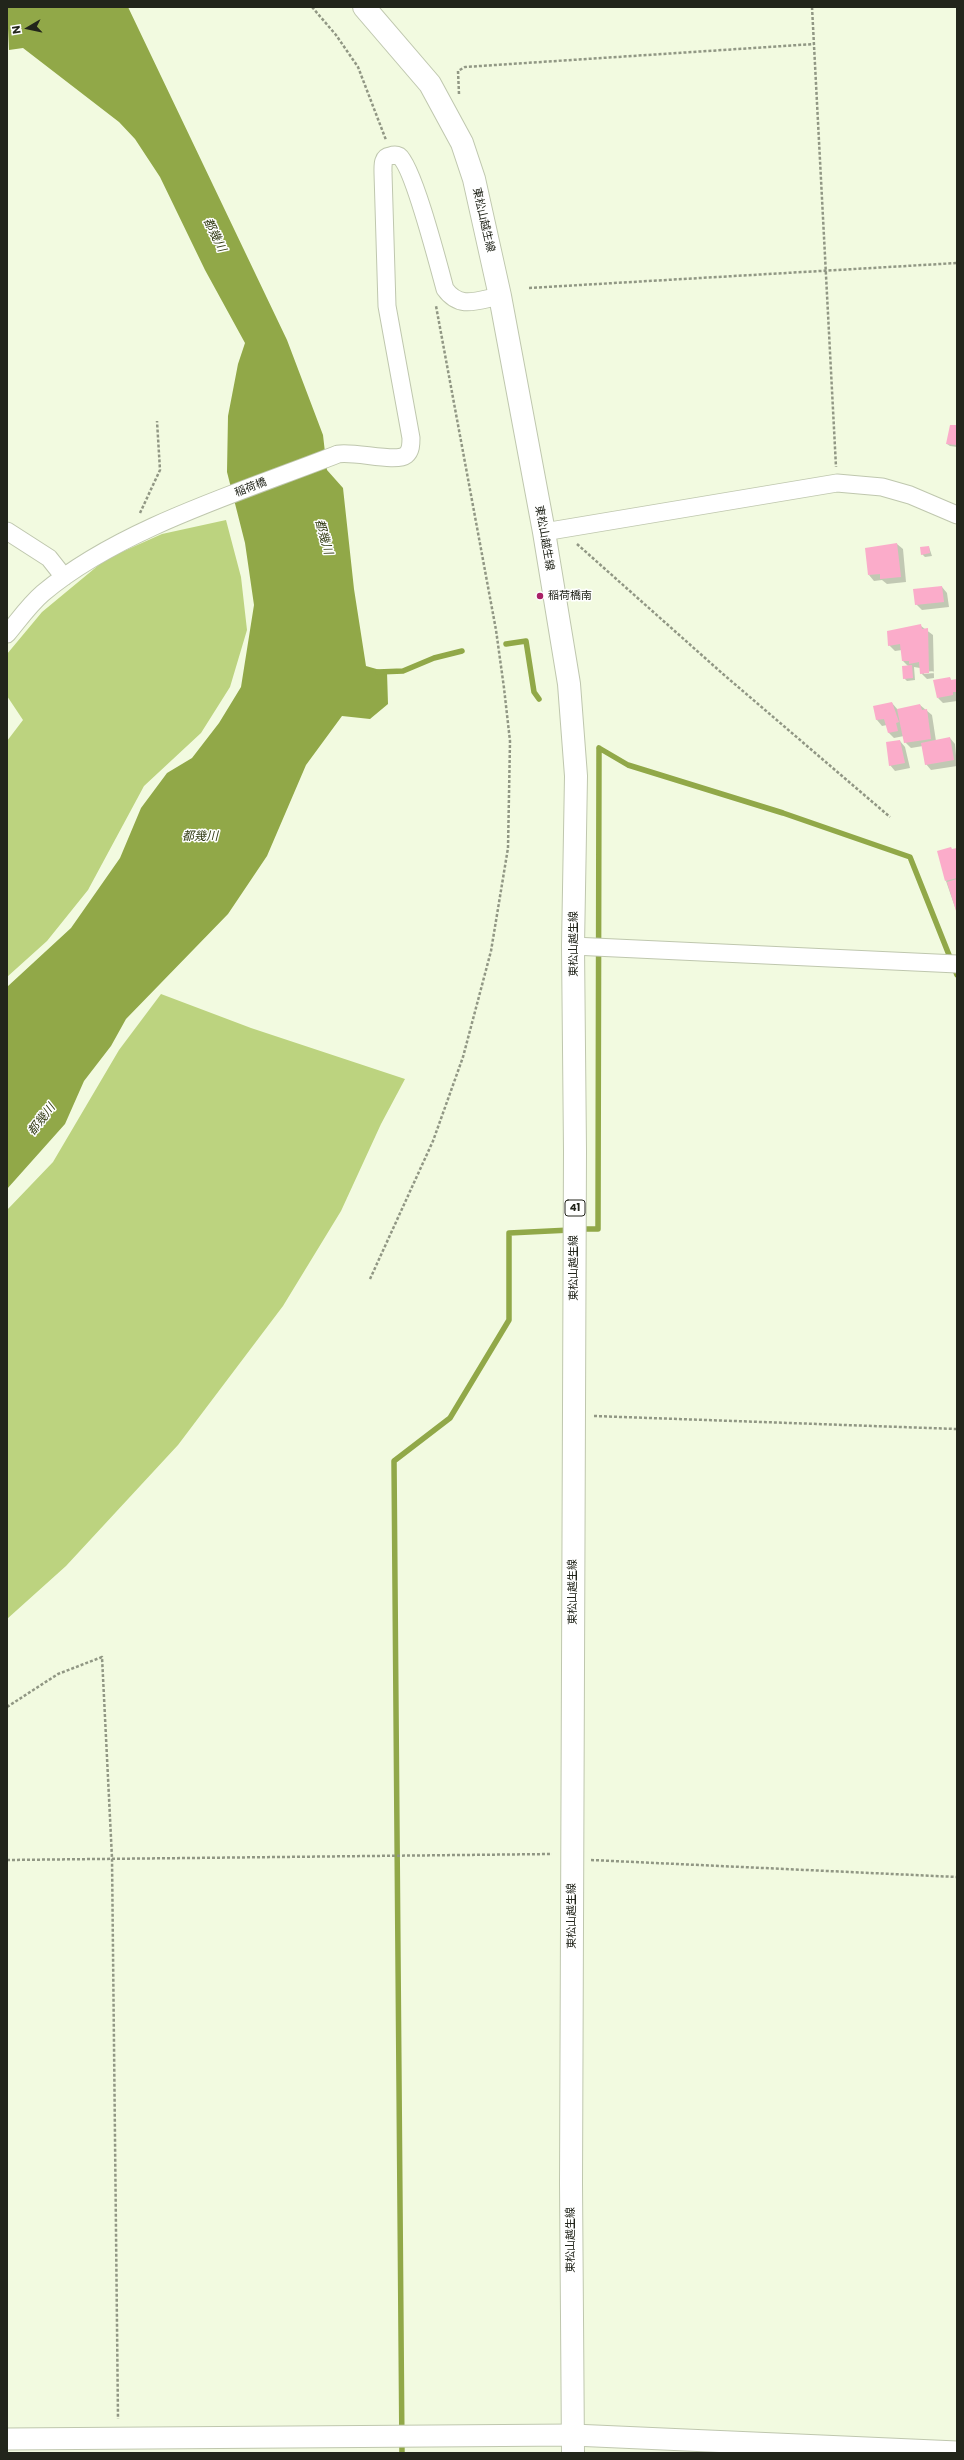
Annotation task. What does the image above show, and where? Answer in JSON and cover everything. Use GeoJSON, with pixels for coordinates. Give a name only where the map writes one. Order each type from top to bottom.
{"type":"FeatureCollection","features":[{"type":"Feature","properties":{"kind":"main road","name":"東松山越生線"},"geometry":{"type":"LineString","coordinates":[[364,7],[416,65],[448,114],[462,143],[474,180],[500,296],[544,532],[569,684],[576,776],[573,946],[575,1151],[573,1415],[573,2444]]}},
{"type":"Feature","properties":{"kind":"street"},"geometry":{"type":"LineString","coordinates":[[392,155],[400,157],[402,160],[418,195],[446,289],[451,297],[463,302],[500,296]]}},
{"type":"Feature","properties":{"kind":"street","name":"稲荷橋"},"geometry":{"type":"LineString","coordinates":[[7,634],[42,594],[64,577],[95,557],[164,522],[338,454],[362,453],[399,458],[405,456],[411,446],[409,425],[387,306],[383,173],[384,160],[392,155]]}},
{"type":"Feature","properties":{"kind":"street"},"geometry":{"type":"LineString","coordinates":[[544,532],[837,483],[882,487],[910,495],[957,515]]}},
{"type":"Feature","properties":{"kind":"street"},"geometry":{"type":"LineString","coordinates":[[7,531],[49,558],[64,577]]}},
{"type":"Feature","properties":{"kind":"street"},"geometry":{"type":"LineString","coordinates":[[573,946],[957,964]]}},
{"type":"Feature","properties":{"kind":"street"},"geometry":{"type":"LineString","coordinates":[[7,2439],[118,2438],[573,2444],[957,2452]]}},
{"type":"Feature","properties":{"kind":"path"},"geometry":{"type":"LineString","coordinates":[[312,7],[336,35],[358,67],[376,108],[392,155]]}},
{"type":"Feature","properties":{"kind":"path"},"geometry":{"type":"LineString","coordinates":[[812,7],[837,483]]}},
{"type":"Feature","properties":{"kind":"path"},"geometry":{"type":"LineString","coordinates":[[448,114],[458,101],[458,71],[464,67],[814,44]]}},
{"type":"Feature","properties":{"kind":"path"},"geometry":{"type":"LineString","coordinates":[[530,288],[957,263]]}},
{"type":"Feature","properties":{"kind":"path"},"geometry":{"type":"LineString","coordinates":[[370,1279],[433,1141],[463,1057],[491,951],[508,848],[510,741],[504,688],[489,591],[441,326],[435,303]]}},
{"type":"Feature","properties":{"kind":"path"},"geometry":{"type":"LineString","coordinates":[[127,540],[160,470],[157,421]]}},
{"type":"Feature","properties":{"kind":"path"},"geometry":{"type":"LineString","coordinates":[[568,528],[577,544],[723,674],[890,817]]}},
{"type":"Feature","properties":{"kind":"path"},"geometry":{"type":"LineString","coordinates":[[573,1415],[957,1429]]}},
{"type":"Feature","properties":{"kind":"path"},"geometry":{"type":"LineString","coordinates":[[7,1708],[58,1674],[102,1657],[112,1858],[118,2438]]}},
{"type":"Feature","properties":{"kind":"path"},"geometry":{"type":"LineString","coordinates":[[7,1860],[543,1854],[573,1856],[589,1860],[957,1878]]}},
{"type":"Feature","properties":{"kind":"shaded area"},"geometry":{"type":"Polygon","coordinates":[[[226,520],[241,577],[247,630],[230,687],[201,733],[144,786],[88,890],[47,941],[7,977],[7,741],[23,720],[7,696],[7,654],[42,612],[106,559],[162,534],[226,520]]]}},
{"type":"Feature","properties":{"kind":"shaded area"},"geometry":{"type":"Polygon","coordinates":[[[161,994],[251,1028],[405,1079],[381,1124],[341,1211],[283,1306],[178,1445],[66,1566],[7,1619],[7,1210],[53,1162],[119,1050],[161,994]]]}},
{"type":"Feature","properties":{"kind":"water","name":"都幾川"},"geometry":{"type":"Polygon","coordinates":[[[7,7],[128,7],[287,340],[323,435],[327,470],[343,488],[354,589],[366,666],[387,672],[388,704],[370,719],[342,716],[306,765],[267,856],[228,914],[126,1019],[111,1046],[84,1081],[65,1124],[7,1189],[7,987],[71,928],[120,858],[141,808],[167,773],[192,758],[219,723],[241,687],[254,605],[245,543],[227,472],[228,416],[238,364],[245,343],[205,270],[160,177],[135,139],[119,122],[23,48],[9,50],[7,7]]]}},
{"type":"Feature","properties":{"kind":"building"},"geometry":{"type":"Polygon","coordinates":[[[950,425],[957,425],[957,445],[946,444],[950,425]]]}},
{"type":"Feature","properties":{"kind":"building"},"geometry":{"type":"Polygon","coordinates":[[[897,543],[901,577],[880,579],[880,574],[868,575],[865,548],[897,543]]]}},
{"type":"Feature","properties":{"kind":"building"},"geometry":{"type":"Polygon","coordinates":[[[929,546],[930,553],[921,555],[920,547],[929,546]]]}},
{"type":"Feature","properties":{"kind":"building"},"geometry":{"type":"Polygon","coordinates":[[[942,586],[944,602],[915,605],[913,589],[942,586]]]}},
{"type":"Feature","properties":{"kind":"building"},"geometry":{"type":"Polygon","coordinates":[[[921,624],[922,629],[928,628],[929,673],[920,674],[919,662],[909,664],[909,661],[902,661],[900,644],[888,646],[887,631],[921,624]]]}},
{"type":"Feature","properties":{"kind":"building"},"geometry":{"type":"Polygon","coordinates":[[[912,665],[913,678],[903,679],[902,666],[912,665]]]}},
{"type":"Feature","properties":{"kind":"building"},"geometry":{"type":"Polygon","coordinates":[[[950,677],[951,680],[957,679],[957,692],[953,692],[953,695],[937,698],[933,680],[950,677]]]}},
{"type":"Feature","properties":{"kind":"building"},"geometry":{"type":"Polygon","coordinates":[[[892,702],[899,722],[896,723],[898,731],[888,733],[884,719],[876,720],[873,706],[892,702]]]}},
{"type":"Feature","properties":{"kind":"building"},"geometry":{"type":"Polygon","coordinates":[[[920,704],[922,710],[927,709],[931,739],[904,743],[897,709],[920,704]]]}},
{"type":"Feature","properties":{"kind":"building"},"geometry":{"type":"Polygon","coordinates":[[[950,737],[954,760],[925,765],[921,743],[950,737]]]}},
{"type":"Feature","properties":{"kind":"building"},"geometry":{"type":"Polygon","coordinates":[[[900,740],[905,763],[889,766],[886,742],[900,740]]]}},
{"type":"Feature","properties":{"kind":"building"},"geometry":{"type":"Polygon","coordinates":[[[951,847],[952,849],[957,848],[957,878],[945,881],[937,851],[951,847]]]}},
{"type":"Feature","properties":{"kind":"building"},"geometry":{"type":"Polygon","coordinates":[[[957,879],[957,914],[947,882],[957,879]]]}},
{"type":"Feature","properties":{"kind":"waterway"},"geometry":{"type":"LineString","coordinates":[[506,644],[526,641],[534,692],[539,699]]}},
{"type":"Feature","properties":{"kind":"waterway"},"geometry":{"type":"LineString","coordinates":[[378,672],[403,671],[434,658],[462,651]]}},
{"type":"Feature","properties":{"kind":"waterway"},"geometry":{"type":"LineString","coordinates":[[599,748],[628,765],[783,813],[910,857],[957,975]]}},
{"type":"Feature","properties":{"kind":"waterway"},"geometry":{"type":"LineString","coordinates":[[578,1229],[598,1229],[599,748]]}},
{"type":"Feature","properties":{"kind":"waterway"},"geometry":{"type":"LineString","coordinates":[[402,2453],[394,1461],[450,1418],[509,1320],[509,1233],[570,1230]]}},
{"type":"Feature","properties":{"kind":"place","name":"稲荷橋南"},"geometry":{"type":"Point","coordinates":[540,596]}}]}
